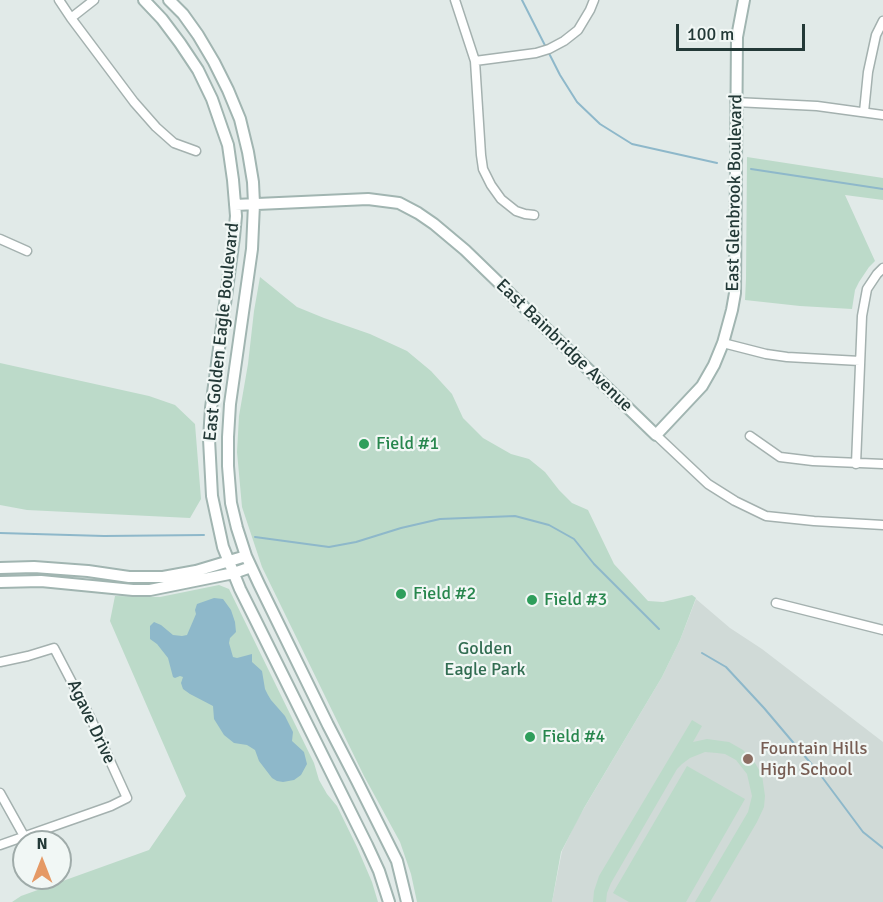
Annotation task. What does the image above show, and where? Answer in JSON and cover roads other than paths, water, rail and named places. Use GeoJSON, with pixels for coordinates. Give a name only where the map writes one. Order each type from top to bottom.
{"type":"FeatureCollection","features":[{"type":"Feature","properties":{"kind":"street"},"geometry":{"type":"LineString","coordinates":[[59,0],[134,102],[156,127],[174,143],[196,151]]}},
{"type":"Feature","properties":{"kind":"street"},"geometry":{"type":"LineString","coordinates":[[71,18],[94,0]]}},
{"type":"Feature","properties":{"kind":"street","name":"East Golden Eagle Boulevard"},"geometry":{"type":"LineString","coordinates":[[144,0],[162,19],[198,70],[212,99],[228,145],[236,216],[209,439],[212,496],[223,547],[283,677],[367,845],[389,902]]}},
{"type":"Feature","properties":{"kind":"street"},"geometry":{"type":"LineString","coordinates":[[165,0],[183,14]]}},
{"type":"Feature","properties":{"kind":"street","name":"East Golden Eagle Boulevard"},"geometry":{"type":"LineString","coordinates":[[169,0],[183,14],[214,62],[228,90],[240,119],[253,182],[252,249],[230,404],[228,437],[231,503],[237,528],[251,567],[397,861],[407,902]]}},
{"type":"Feature","properties":{"kind":"street"},"geometry":{"type":"LineString","coordinates":[[455,0],[476,61],[483,169],[501,199],[516,211],[534,215]]}},
{"type":"Feature","properties":{"kind":"street"},"geometry":{"type":"LineString","coordinates":[[476,61],[536,53],[556,45],[578,30],[594,0]]}},
{"type":"Feature","properties":{"kind":"street","name":"East Glenbrook Boulevard"},"geometry":{"type":"LineString","coordinates":[[656,435],[702,386],[723,343],[732,310],[735,293],[736,37],[744,0]]}},
{"type":"Feature","properties":{"kind":"street"},"geometry":{"type":"LineString","coordinates":[[864,112],[870,63],[876,35],[883,21]]}},
{"type":"Feature","properties":{"kind":"street"},"geometry":{"type":"LineString","coordinates":[[735,102],[817,106],[883,115]]}},
{"type":"Feature","properties":{"kind":"street","name":"East Bainbridge Avenue"},"geometry":{"type":"LineString","coordinates":[[235,206],[368,199],[399,204],[418,213],[435,224],[465,250],[708,484],[735,501],[766,516],[883,525]]}},
{"type":"Feature","properties":{"kind":"street"},"geometry":{"type":"LineString","coordinates":[[0,239],[27,251]]}},
{"type":"Feature","properties":{"kind":"street"},"geometry":{"type":"LineString","coordinates":[[856,464],[862,315],[867,289],[883,268]]}},
{"type":"Feature","properties":{"kind":"street"},"geometry":{"type":"LineString","coordinates":[[723,343],[787,357],[860,361]]}},
{"type":"Feature","properties":{"kind":"street"},"geometry":{"type":"LineString","coordinates":[[750,436],[780,457],[856,464],[883,464]]}},
{"type":"Feature","properties":{"kind":"street"},"geometry":{"type":"LineString","coordinates":[[0,568],[34,567],[154,577],[177,574],[246,556]]}},
{"type":"Feature","properties":{"kind":"street"},"geometry":{"type":"LineString","coordinates":[[0,582],[41,581],[133,591],[150,590],[234,573],[251,567]]}},
{"type":"Feature","properties":{"kind":"street"},"geometry":{"type":"LineString","coordinates":[[776,603],[883,630]]}},
{"type":"Feature","properties":{"kind":"street","name":"Agave Drive"},"geometry":{"type":"LineString","coordinates":[[0,662],[54,648],[127,798],[111,806],[41,830]]}},
{"type":"Feature","properties":{"kind":"street"},"geometry":{"type":"LineString","coordinates":[[0,793],[21,830]]}},
{"type":"Feature","properties":{"kind":"water"},"geometry":{"type":"Polygon","coordinates":[[[214,598],[223,599],[231,610],[235,622],[236,632],[230,638],[229,643],[233,657],[252,654],[252,662],[262,671],[268,695],[285,716],[293,732],[292,741],[304,752],[307,764],[301,775],[294,780],[283,782],[272,778],[259,761],[255,750],[247,745],[234,743],[224,735],[214,719],[213,706],[183,689],[181,683],[183,677],[173,677],[168,658],[150,639],[150,626],[154,622],[173,635],[187,635],[196,614],[197,604],[214,598]]]}},
{"type":"Feature","properties":{"kind":"waterway"},"geometry":{"type":"LineString","coordinates":[[522,0],[560,75],[577,102],[600,124],[632,144],[717,163]]}},
{"type":"Feature","properties":{"kind":"waterway"},"geometry":{"type":"LineString","coordinates":[[751,169],[883,189]]}},
{"type":"Feature","properties":{"kind":"waterway"},"geometry":{"type":"LineString","coordinates":[[255,537],[329,547],[440,519],[515,516],[549,525],[574,539],[594,564],[659,629]]}},
{"type":"Feature","properties":{"kind":"waterway"},"geometry":{"type":"LineString","coordinates":[[0,533],[104,536],[204,535]]}},
{"type":"Feature","properties":{"kind":"waterway"},"geometry":{"type":"LineString","coordinates":[[702,653],[726,667],[819,773],[863,832],[883,848]]}},
{"type":"Feature","properties":{"kind":"place","name":"Field #1"},"geometry":{"type":"Point","coordinates":[364,444]}},
{"type":"Feature","properties":{"kind":"place","name":"Field #2"},"geometry":{"type":"Point","coordinates":[401,594]}},
{"type":"Feature","properties":{"kind":"place","name":"Field #3"},"geometry":{"type":"Point","coordinates":[532,600]}},
{"type":"Feature","properties":{"kind":"place","name":"Field #4"},"geometry":{"type":"Point","coordinates":[530,737]}},
{"type":"Feature","properties":{"kind":"place","name":"Fountain Hills High School"},"geometry":{"type":"Point","coordinates":[748,759]}},
{"type":"Feature","properties":{"kind":"park label","name":"Golden Eagle Park"},"geometry":{"type":"Point","coordinates":[485,659]}}]}
